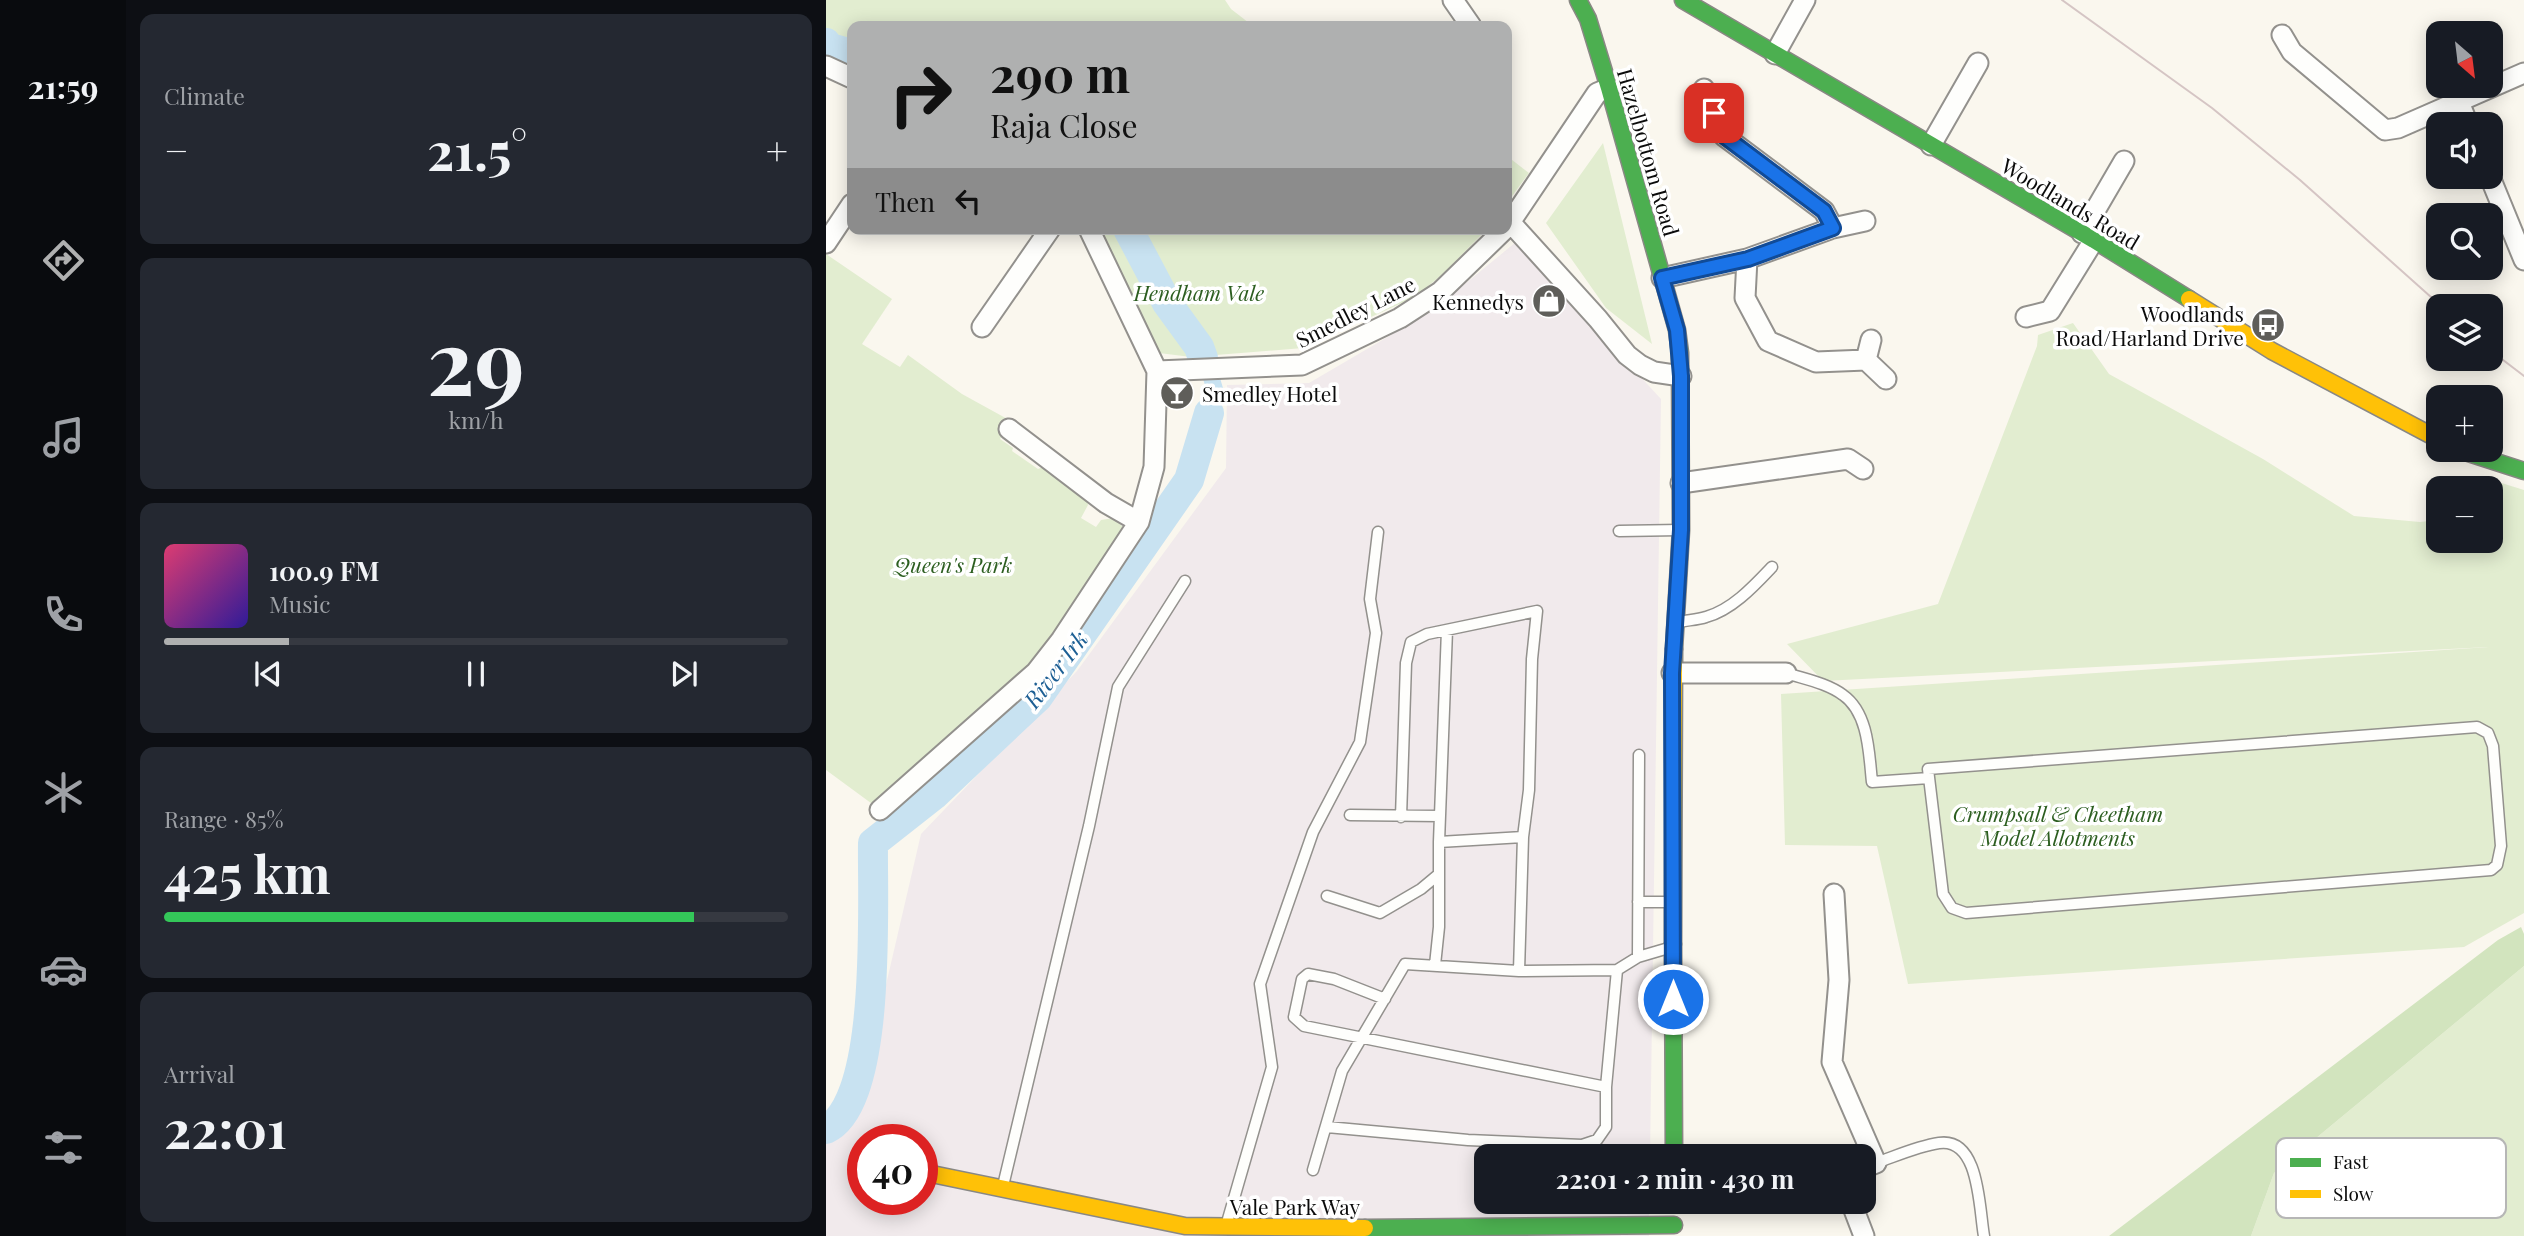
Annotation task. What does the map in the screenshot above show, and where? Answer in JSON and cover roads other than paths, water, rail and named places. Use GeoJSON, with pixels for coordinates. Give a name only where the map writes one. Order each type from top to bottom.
{"type":"FeatureCollection","features":[{"type":"Feature","properties":{"kind":"street"},"geometry":{"type":"LineString","coordinates":[[1453,0],[1466,21]]}},
{"type":"Feature","properties":{"kind":"street","name":"Hazelbottom Road"},"geometry":{"type":"LineString","coordinates":[[1578,0],[1588,19],[1609,88],[1677,330],[1681,376],[1681,530],[1672,673],[1674,1144]]}},
{"type":"Feature","properties":{"kind":"street","name":"Woodlands Road"},"geometry":{"type":"LineString","coordinates":[[1683,0],[2088,236],[2272,351],[2426,433]]}},
{"type":"Feature","properties":{"kind":"street"},"geometry":{"type":"LineString","coordinates":[[1775,54],[1805,0]]}},
{"type":"Feature","properties":{"kind":"street"},"geometry":{"type":"LineString","coordinates":[[2282,35],[2291,52],[2385,130],[2398,128],[2524,73]]}},
{"type":"Feature","properties":{"kind":"street"},"geometry":{"type":"LineString","coordinates":[[1931,145],[1978,64]]}},
{"type":"Feature","properties":{"kind":"street"},"geometry":{"type":"LineString","coordinates":[[826,66],[847,76]]}},
{"type":"Feature","properties":{"kind":"street","name":"Smedley Lane"},"geometry":{"type":"LineString","coordinates":[[1512,220],[1597,93],[1609,88]]}},
{"type":"Feature","properties":{"kind":"street"},"geometry":{"type":"LineString","coordinates":[[1704,89],[1724,136],[1824,211],[1833,228]]}},
{"type":"Feature","properties":{"kind":"street"},"geometry":{"type":"LineString","coordinates":[[2459,102],[2463,112]]}},
{"type":"Feature","properties":{"kind":"street"},"geometry":{"type":"LineString","coordinates":[[2026,317],[2050,311],[2124,161]]}},
{"type":"Feature","properties":{"kind":"street"},"geometry":{"type":"LineString","coordinates":[[2495,189],[2524,260]]}},
{"type":"Feature","properties":{"kind":"street"},"geometry":{"type":"LineString","coordinates":[[826,243],[847,212]]}},
{"type":"Feature","properties":{"kind":"street"},"geometry":{"type":"LineString","coordinates":[[1662,278],[1748,259],[1833,228],[1865,221]]}},
{"type":"Feature","properties":{"kind":"street"},"geometry":{"type":"LineString","coordinates":[[1512,232],[1598,319],[1628,355],[1654,372],[1681,376]]}},
{"type":"Feature","properties":{"kind":"street"},"geometry":{"type":"LineString","coordinates":[[982,327],[1046,235]]}},
{"type":"Feature","properties":{"kind":"street"},"geometry":{"type":"LineString","coordinates":[[880,810],[1036,672],[1061,640],[1139,522],[1154,467],[1157,371],[1092,235]]}},
{"type":"Feature","properties":{"kind":"street","name":"Smedley Lane"},"geometry":{"type":"LineString","coordinates":[[1157,371],[1302,365],[1400,318],[1440,292],[1499,235]]}},
{"type":"Feature","properties":{"kind":"street"},"geometry":{"type":"LineString","coordinates":[[1748,259],[1745,298],[1768,341],[1816,362],[1866,360],[1886,379]]}},
{"type":"Feature","properties":{"kind":"street"},"geometry":{"type":"LineString","coordinates":[[1866,360],[1871,340]]}},
{"type":"Feature","properties":{"kind":"street"},"geometry":{"type":"LineString","coordinates":[[1009,429],[1106,503],[1139,522]]}},
{"type":"Feature","properties":{"kind":"street"},"geometry":{"type":"LineString","coordinates":[[1681,483],[1848,459],[1863,469]]}},
{"type":"Feature","properties":{"kind":"street"},"geometry":{"type":"LineString","coordinates":[[2496,462],[2524,471]]}},
{"type":"Feature","properties":{"kind":"street"},"geometry":{"type":"LineString","coordinates":[[1672,673],[1786,673]]}},
{"type":"Feature","properties":{"kind":"street"},"geometry":{"type":"LineString","coordinates":[[1833,894],[1839,980],[1832,1062],[1862,1144]]}},
{"type":"Feature","properties":{"kind":"street","name":"Vale Park Way"},"geometry":{"type":"LineString","coordinates":[[938,1176],[1185,1226],[1323,1232],[1674,1225]]}},
{"type":"Feature","properties":{"kind":"street"},"geometry":{"type":"LineString","coordinates":[[1856,1214],[1864,1236]]}},
{"type":"Feature","properties":{"kind":"lane"},"geometry":{"type":"LineString","coordinates":[[1619,531],[1681,530]]}},
{"type":"Feature","properties":{"kind":"lane"},"geometry":{"type":"LineString","coordinates":[[1226,1227],[1272,1067],[1260,984],[1312,832],[1360,742],[1376,633],[1370,598],[1378,532]]}},
{"type":"Feature","properties":{"kind":"lane"},"geometry":{"type":"LineString","coordinates":[[1675,622],[1707,617],[1724,608],[1738,600],[1772,567]]}},
{"type":"Feature","properties":{"kind":"lane"},"geometry":{"type":"LineString","coordinates":[[1002,1190],[1089,827],[1118,687],[1185,581]]}},
{"type":"Feature","properties":{"kind":"lane"},"geometry":{"type":"LineString","coordinates":[[1401,817],[1406,663],[1411,642],[1427,634],[1537,611],[1532,659],[1529,790],[1523,837],[1519,971]]}},
{"type":"Feature","properties":{"kind":"lane"},"geometry":{"type":"LineString","coordinates":[[1435,965],[1439,927],[1439,842],[1447,630]]}},
{"type":"Feature","properties":{"kind":"lane"},"geometry":{"type":"LineString","coordinates":[[1786,673],[1830,687],[1846,696],[1858,713],[1867,736],[1872,782],[1929,778]]}},
{"type":"Feature","properties":{"kind":"lane"},"geometry":{"type":"LineString","coordinates":[[2477,727],[2488,733],[2493,746],[2500,857],[2497,865],[2481,872],[1966,913],[1952,908],[1943,894],[1929,778],[1928,769],[2477,727]]}},
{"type":"Feature","properties":{"kind":"lane"},"geometry":{"type":"LineString","coordinates":[[1638,957],[1639,755]]}},
{"type":"Feature","properties":{"kind":"lane"},"geometry":{"type":"LineString","coordinates":[[1350,815],[1440,816]]}},
{"type":"Feature","properties":{"kind":"lane"},"geometry":{"type":"LineString","coordinates":[[1439,842],[1523,837]]}},
{"type":"Feature","properties":{"kind":"lane"},"geometry":{"type":"LineString","coordinates":[[1327,896],[1380,913],[1421,889],[1439,874]]}},
{"type":"Feature","properties":{"kind":"lane"},"geometry":{"type":"LineString","coordinates":[[1638,902],[1672,902]]}},
{"type":"Feature","properties":{"kind":"lane"},"geometry":{"type":"LineString","coordinates":[[1313,1170],[1342,1071],[1405,964],[1519,971],[1617,970],[1638,957],[1673,947]]}},
{"type":"Feature","properties":{"kind":"lane"},"geometry":{"type":"LineString","coordinates":[[1327,1127],[1468,1140],[1582,1145],[1597,1140],[1606,1127],[1606,1087],[1617,970]]}},
{"type":"Feature","properties":{"kind":"lane"},"geometry":{"type":"LineString","coordinates":[[1385,999],[1334,979],[1308,974],[1302,979],[1294,1017],[1304,1026],[1606,1087]]}},
{"type":"Feature","properties":{"kind":"lane"},"geometry":{"type":"LineString","coordinates":[[1876,1163],[1940,1143],[1952,1143],[1965,1152],[1972,1163],[1984,1236]]}},
{"type":"Feature","properties":{"kind":"water"},"geometry":{"type":"Polygon","coordinates":[[[1189,323],[1211,348],[1223,388],[1209,454],[1195,448],[1207,391],[1192,346],[1174,329],[1189,323]]]}},
{"type":"Feature","properties":{"kind":"waterway","name":"River Irk"},"geometry":{"type":"LineString","coordinates":[[826,43],[830,48],[847,53]]}},
{"type":"Feature","properties":{"kind":"waterway","name":"River Irk"},"geometry":{"type":"LineString","coordinates":[[1131,235],[1167,303],[1199,347],[1203,358]]}},
{"type":"Feature","properties":{"kind":"waterway","name":"River Irk"},"geometry":{"type":"LineString","coordinates":[[826,1129],[844,1111],[857,1081],[866,1042],[873,951],[873,843],[934,795],[1038,697],[1189,480],[1209,413]]}},
{"type":"Feature","properties":{"kind":"tram line"},"geometry":{"type":"LineString","coordinates":[[2062,0],[2212,108],[2300,180],[2428,294]]}},
{"type":"Feature","properties":{"kind":"tram line"},"geometry":{"type":"LineString","coordinates":[[2503,360],[2524,376]]}},
{"type":"Feature","properties":{"kind":"place","name":"Kennedys"},"geometry":{"type":"Point","coordinates":[1549,301]}},
{"type":"Feature","properties":{"kind":"place","name":"Woodlands Road/Harland Drive"},"geometry":{"type":"Point","coordinates":[2268,325]}},
{"type":"Feature","properties":{"kind":"place","name":"Smedley Hotel"},"geometry":{"type":"Point","coordinates":[1177,393]}},
{"type":"Feature","properties":{"kind":"park label","name":"Hendham Vale"},"geometry":{"type":"Point","coordinates":[1199,292]}},
{"type":"Feature","properties":{"kind":"park label","name":"Queen's Park"},"geometry":{"type":"Point","coordinates":[953,564]}},
{"type":"Feature","properties":{"kind":"park label","name":"Crumpsall & Cheetham Model Allotments"},"geometry":{"type":"Point","coordinates":[2058,825]}}]}
